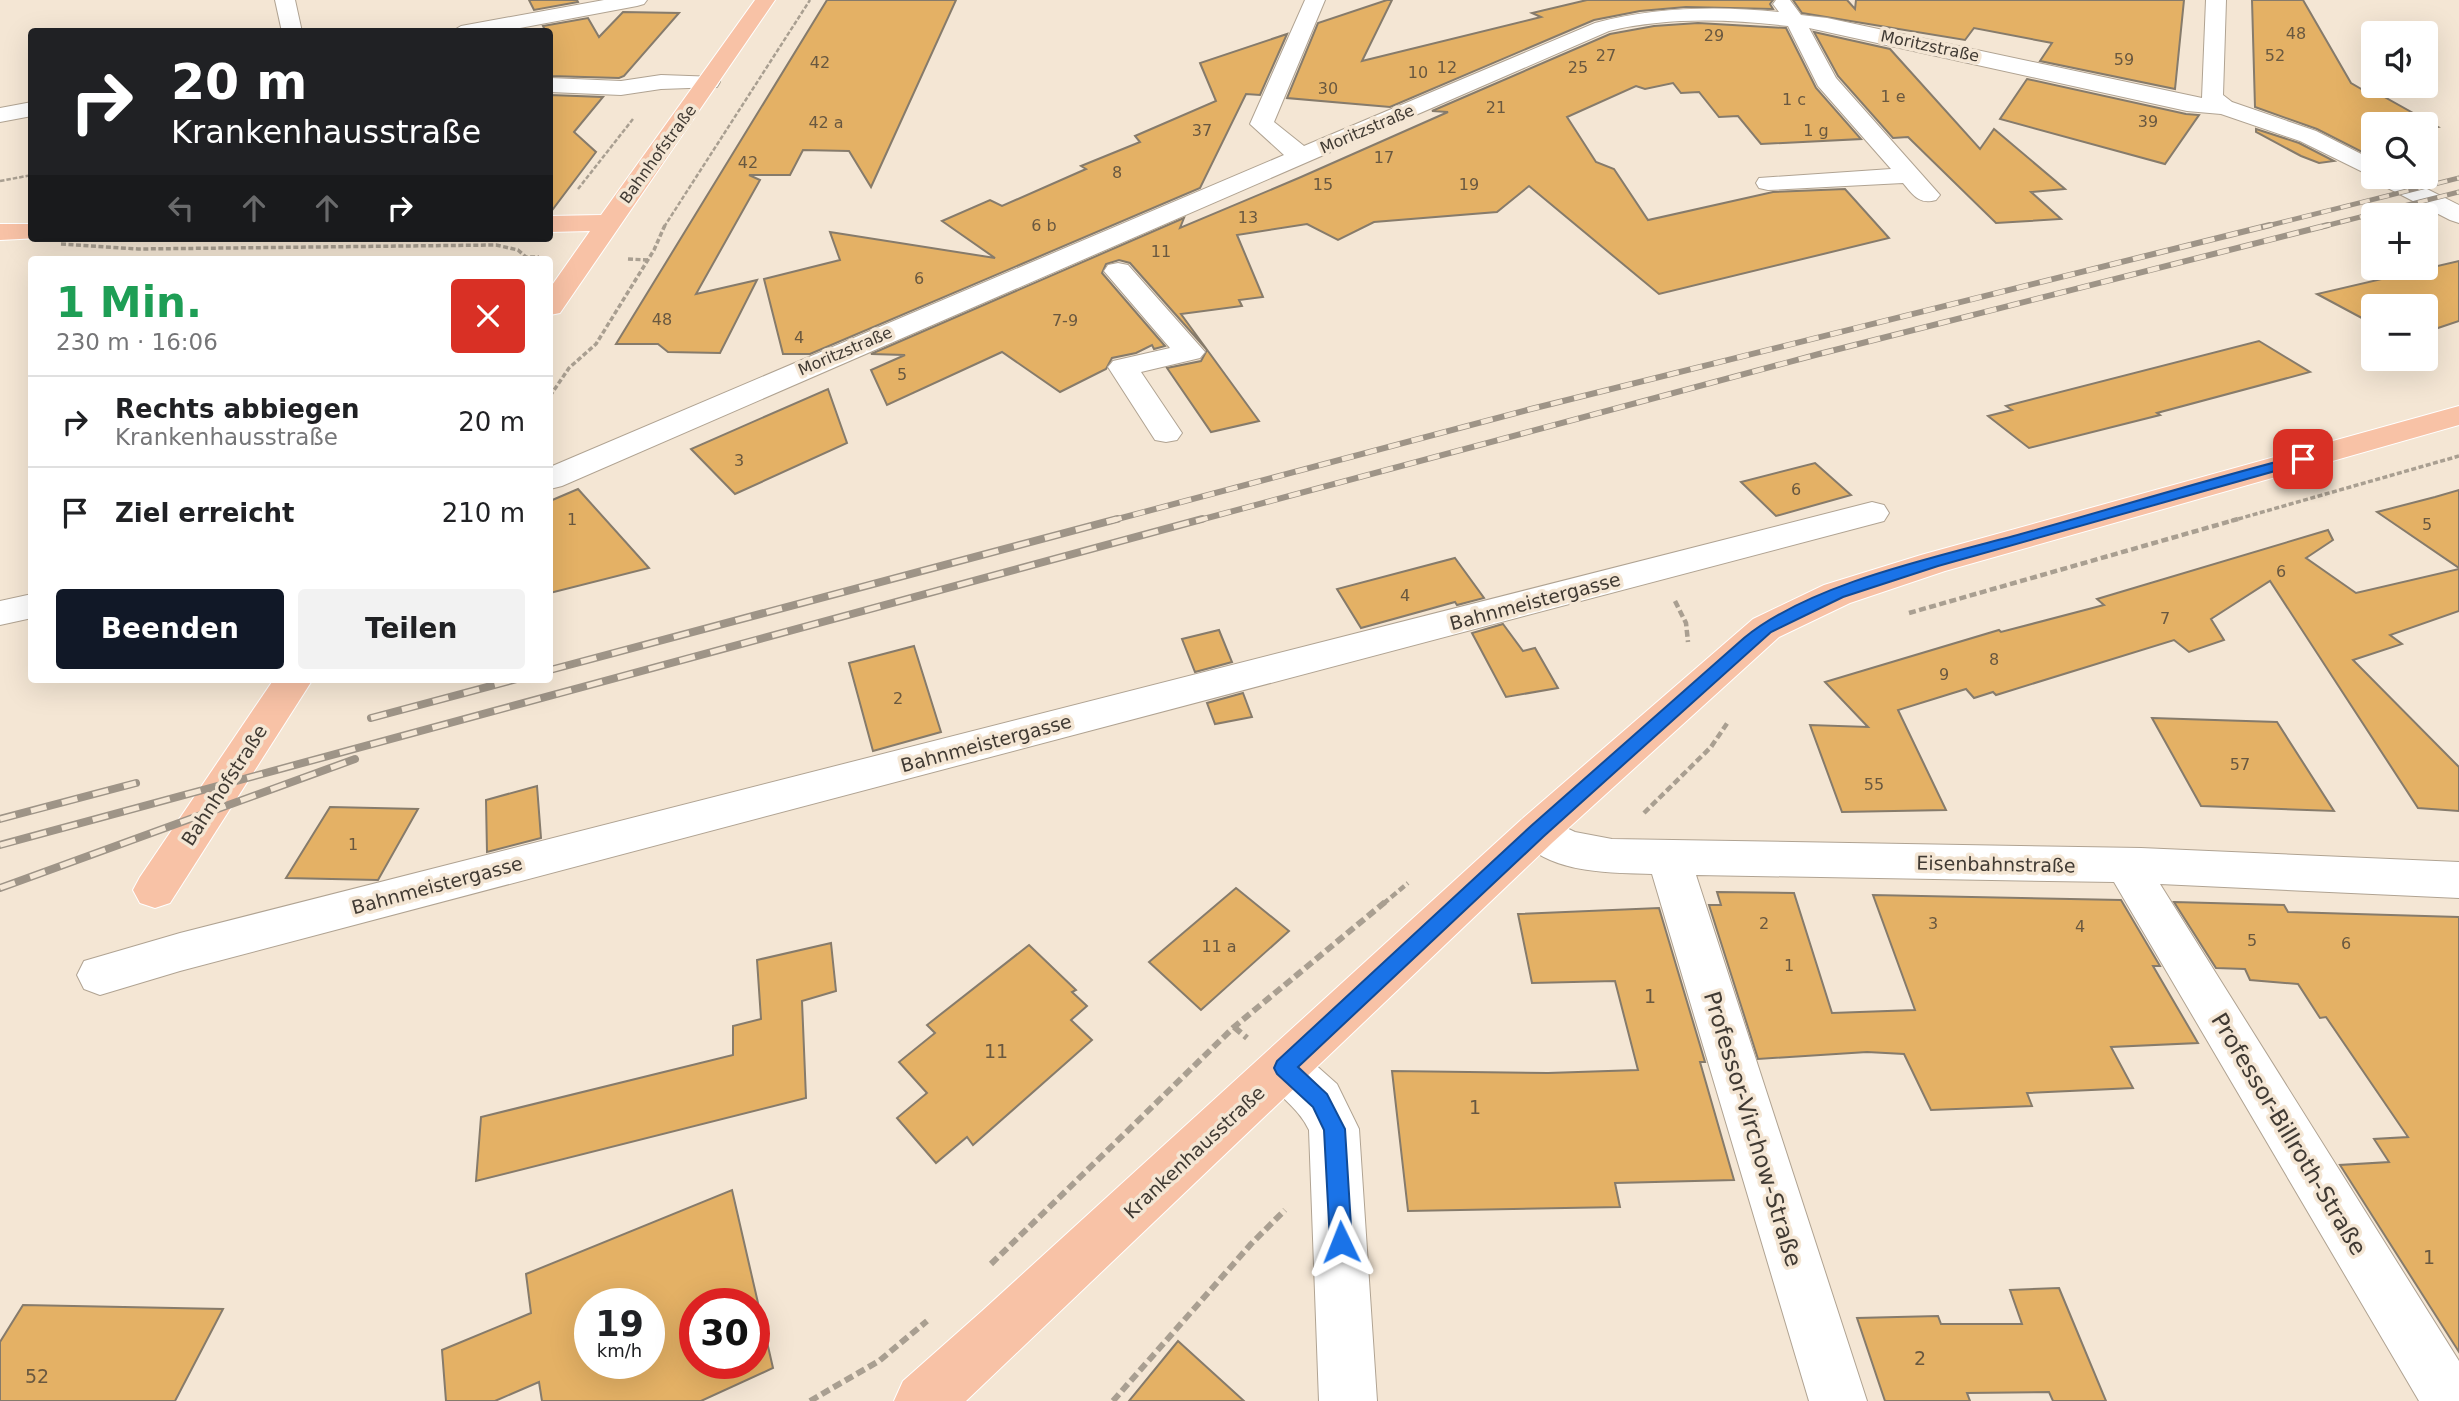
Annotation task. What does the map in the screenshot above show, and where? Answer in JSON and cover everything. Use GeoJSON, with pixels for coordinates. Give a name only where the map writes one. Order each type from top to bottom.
{"type":"FeatureCollection","features":[{"type":"Feature","properties":{"kind":"main road","name":"Bahnhofstraße"},"geometry":{"type":"LineString","coordinates":[[553,303],[765,0]]}},
{"type":"Feature","properties":{"kind":"main road"},"geometry":{"type":"LineString","coordinates":[[553,224],[608,223]]}},
{"type":"Feature","properties":{"kind":"main road"},"geometry":{"type":"LineString","coordinates":[[0,232],[28,232]]}},
{"type":"Feature","properties":{"kind":"main road","name":"Krankenhausstraße"},"geometry":{"type":"LineString","coordinates":[[923,1401],[1002,1331],[1537,831],[1766,628],[1837,594],[1933,563],[2459,415]]}},
{"type":"Feature","properties":{"kind":"main road","name":"Bahnhofstraße"},"geometry":{"type":"LineString","coordinates":[[155,890],[291,683]]}},
{"type":"Feature","properties":{"kind":"street"},"geometry":{"type":"LineString","coordinates":[[483,28],[637,0]]}},
{"type":"Feature","properties":{"kind":"street"},"geometry":{"type":"LineString","coordinates":[[1302,156],[1262,124],[1315,0]]}},
{"type":"Feature","properties":{"kind":"street"},"geometry":{"type":"LineString","coordinates":[[1780,0],[1795,20],[1826,81],[1927,195]]}},
{"type":"Feature","properties":{"kind":"street"},"geometry":{"type":"LineString","coordinates":[[2216,0],[2212,97],[2224,107]]}},
{"type":"Feature","properties":{"kind":"street"},"geometry":{"type":"LineString","coordinates":[[292,28],[293,2]]}},
{"type":"Feature","properties":{"kind":"street","name":"Moritzstraße"},"geometry":{"type":"LineString","coordinates":[[553,478],[1602,27],[1627,19],[1666,14],[1795,20],[1903,40],[2187,104],[2224,107],[2308,136],[2361,164]]}},
{"type":"Feature","properties":{"kind":"street"},"geometry":{"type":"LineString","coordinates":[[553,85],[621,88],[661,82],[709,82]]}},
{"type":"Feature","properties":{"kind":"street"},"geometry":{"type":"LineString","coordinates":[[0,115],[28,110]]}},
{"type":"Feature","properties":{"kind":"street"},"geometry":{"type":"LineString","coordinates":[[1768,183],[1908,175]]}},
{"type":"Feature","properties":{"kind":"street"},"geometry":{"type":"LineString","coordinates":[[2408,189],[2459,215]]}},
{"type":"Feature","properties":{"kind":"street"},"geometry":{"type":"LineString","coordinates":[[1118,271],[1190,352],[1123,367],[1166,433]]}},
{"type":"Feature","properties":{"kind":"street","name":"Bahnmeistergasse"},"geometry":{"type":"LineString","coordinates":[[100,975],[1872,513]]}},
{"type":"Feature","properties":{"kind":"street"},"geometry":{"type":"LineString","coordinates":[[0,612],[28,608]]}},
{"type":"Feature","properties":{"kind":"street","name":"Eisenbahnstraße"},"geometry":{"type":"LineString","coordinates":[[1537,831],[1566,848],[1595,854],[1669,858],[2127,867],[2370,874],[2459,880]]}},
{"type":"Feature","properties":{"kind":"street","name":"Professor-Virchow-Straße"},"geometry":{"type":"LineString","coordinates":[[1669,858],[1838,1401]]}},
{"type":"Feature","properties":{"kind":"street","name":"Professor-Billroth-Straße"},"geometry":{"type":"LineString","coordinates":[[2127,867],[2451,1401]]}},
{"type":"Feature","properties":{"kind":"street"},"geometry":{"type":"LineString","coordinates":[[1284,1068],[1320,1100],[1334,1129],[1348,1401]]}},
{"type":"Feature","properties":{"kind":"path"},"geometry":{"type":"LineString","coordinates":[[553,392],[569,368],[596,344],[654,250],[659,234],[810,0]]}},
{"type":"Feature","properties":{"kind":"path"},"geometry":{"type":"LineString","coordinates":[[0,181],[28,176]]}},
{"type":"Feature","properties":{"kind":"path"},"geometry":{"type":"LineString","coordinates":[[57,244],[138,248],[496,245],[518,250],[525,256]]}},
{"type":"Feature","properties":{"kind":"path"},"geometry":{"type":"LineString","coordinates":[[1899,616],[2459,456]]}},
{"type":"Feature","properties":{"kind":"path"},"geometry":{"type":"LineString","coordinates":[[1595,854],[1623,834],[1711,747],[1732,715]]}},
{"type":"Feature","properties":{"kind":"path"},"geometry":{"type":"LineString","coordinates":[[986,1268],[1234,1027],[1410,882]]}},
{"type":"Feature","properties":{"kind":"path"},"geometry":{"type":"LineString","coordinates":[[1113,1401],[1268,1228]]}},
{"type":"Feature","properties":{"kind":"path"},"geometry":{"type":"LineString","coordinates":[[810,1401],[880,1361],[937,1312]]}},
{"type":"Feature","properties":{"kind":"building"},"geometry":{"type":"Polygon","coordinates":[[[529,0],[577,0],[578,2],[534,10],[529,0]]]}},
{"type":"Feature","properties":{"kind":"building"},"geometry":{"type":"Polygon","coordinates":[[[827,0],[956,0],[871,187],[849,151],[803,150],[790,175],[749,175],[760,180],[696,294],[757,280],[720,353],[668,352],[658,344],[616,344],[827,0]]]}},
{"type":"Feature","properties":{"kind":"building"},"geometry":{"type":"Polygon","coordinates":[[[1392,0],[1362,61],[1541,17],[1532,13],[1587,0],[1773,0],[1770,4],[1773,9],[1686,7],[1640,11],[1594,20],[1390,107],[1287,98],[1318,23],[1392,0]]]}},
{"type":"Feature","properties":{"kind":"building"},"geometry":{"type":"Polygon","coordinates":[[[1793,0],[1847,0],[1855,9],[1856,0],[2184,0],[2175,89],[2040,61],[2052,43],[1974,28],[1965,40],[1802,13],[1793,0]]]}},
{"type":"Feature","properties":{"kind":"building"},"geometry":{"type":"Polygon","coordinates":[[[2252,0],[2303,0],[2351,83],[2361,89],[2361,98],[2386,98],[2411,112],[2361,112],[2361,151],[2317,129],[2255,107],[2252,0]]]}},
{"type":"Feature","properties":{"kind":"building"},"geometry":{"type":"Polygon","coordinates":[[[623,12],[679,13],[624,76],[553,76],[553,28],[543,26],[588,18],[599,37],[623,12]]]}},
{"type":"Feature","properties":{"kind":"building"},"geometry":{"type":"Polygon","coordinates":[[[1698,23],[1786,28],[1816,88],[1861,139],[1761,144],[1738,116],[1719,117],[1699,92],[1681,93],[1673,83],[1645,89],[1636,86],[1567,117],[1596,162],[1614,169],[1648,220],[1773,192],[1845,189],[1889,238],[1659,294],[1529,186],[1497,212],[1374,222],[1338,240],[1307,224],[1237,235],[1263,297],[1239,300],[1242,306],[1181,314],[1259,421],[1211,432],[1167,368],[1201,361],[1207,350],[1130,263],[1119,260],[1106,264],[1102,273],[1165,346],[1154,349],[1152,345],[1136,353],[1112,358],[1106,369],[1060,392],[1002,352],[887,405],[871,370],[905,355],[871,354],[1184,218],[1180,228],[1301,177],[1448,112],[1432,111],[1610,34],[1654,26],[1698,23]]]}},
{"type":"Feature","properties":{"kind":"building"},"geometry":{"type":"Polygon","coordinates":[[[1814,32],[1890,49],[1980,149],[1994,129],[2065,189],[2031,192],[2061,219],[1996,223],[1908,137],[1893,138],[1838,76],[1814,32]]]}},
{"type":"Feature","properties":{"kind":"building"},"geometry":{"type":"Polygon","coordinates":[[[1287,34],[1260,95],[1246,94],[1200,188],[810,354],[783,354],[764,279],[840,260],[830,232],[995,258],[942,221],[990,200],[1002,206],[1086,169],[1081,166],[1140,142],[1135,136],[1216,101],[1200,63],[1287,34]]]}},
{"type":"Feature","properties":{"kind":"building"},"geometry":{"type":"Polygon","coordinates":[[[2027,79],[2199,115],[2165,164],[2000,119],[2027,79]]]}},
{"type":"Feature","properties":{"kind":"building"},"geometry":{"type":"Polygon","coordinates":[[[553,95],[603,97],[574,132],[596,152],[553,209],[553,95]]]}},
{"type":"Feature","properties":{"kind":"building"},"geometry":{"type":"Polygon","coordinates":[[[2256,129],[2299,143],[2334,161],[2319,163],[2301,156],[2256,132],[2256,129]]]}},
{"type":"Feature","properties":{"kind":"building"},"geometry":{"type":"Polygon","coordinates":[[[2459,261],[2459,321],[2438,328],[2438,294],[2361,294],[2361,318],[2317,294],[2377,280],[2438,280],[2438,266],[2459,261]]]}},
{"type":"Feature","properties":{"kind":"building"},"geometry":{"type":"Polygon","coordinates":[[[2259,341],[2310,372],[2157,413],[2160,415],[2029,448],[1988,416],[2012,410],[2006,406],[2259,341]]]}},
{"type":"Feature","properties":{"kind":"building"},"geometry":{"type":"Polygon","coordinates":[[[828,389],[847,443],[735,494],[691,449],[828,389]]]}},
{"type":"Feature","properties":{"kind":"building"},"geometry":{"type":"Polygon","coordinates":[[[1815,463],[1851,495],[1776,516],[1741,482],[1815,463]]]}},
{"type":"Feature","properties":{"kind":"building"},"geometry":{"type":"Polygon","coordinates":[[[578,489],[649,568],[553,592],[553,500],[578,489]]]}},
{"type":"Feature","properties":{"kind":"building"},"geometry":{"type":"Polygon","coordinates":[[[2459,490],[2459,568],[2377,512],[2435,497],[2459,490]]]}},
{"type":"Feature","properties":{"kind":"building"},"geometry":{"type":"Polygon","coordinates":[[[2328,530],[2333,540],[2306,558],[2356,593],[2459,569],[2459,611],[2390,635],[2402,644],[2353,660],[2459,767],[2459,811],[2418,808],[2270,581],[2211,619],[2224,640],[2189,652],[2174,640],[1996,695],[1993,692],[1974,698],[1966,689],[1898,710],[1946,810],[1842,812],[1810,725],[1868,727],[1825,682],[1999,630],[2001,632],[2104,605],[2097,599],[2328,530]]]}},
{"type":"Feature","properties":{"kind":"building"},"geometry":{"type":"Polygon","coordinates":[[[1455,558],[1484,598],[1457,605],[1455,602],[1361,628],[1337,589],[1455,558]]]}},
{"type":"Feature","properties":{"kind":"building"},"geometry":{"type":"Polygon","coordinates":[[[1503,624],[1523,651],[1535,648],[1558,688],[1506,697],[1472,633],[1503,624]]]}},
{"type":"Feature","properties":{"kind":"building"},"geometry":{"type":"Polygon","coordinates":[[[1219,630],[1232,662],[1195,672],[1182,639],[1219,630]]]}},
{"type":"Feature","properties":{"kind":"building"},"geometry":{"type":"Polygon","coordinates":[[[914,646],[941,732],[873,751],[849,663],[914,646]]]}},
{"type":"Feature","properties":{"kind":"building"},"geometry":{"type":"Polygon","coordinates":[[[1243,693],[1252,717],[1215,724],[1207,703],[1243,693]]]}},
{"type":"Feature","properties":{"kind":"building"},"geometry":{"type":"Polygon","coordinates":[[[2152,718],[2277,722],[2334,811],[2201,806],[2152,718]]]}},
{"type":"Feature","properties":{"kind":"building"},"geometry":{"type":"Polygon","coordinates":[[[537,786],[541,838],[487,852],[486,800],[537,786]]]}},
{"type":"Feature","properties":{"kind":"building"},"geometry":{"type":"Polygon","coordinates":[[[330,807],[418,809],[378,880],[286,878],[330,807]]]}},
{"type":"Feature","properties":{"kind":"building"},"geometry":{"type":"Polygon","coordinates":[[[1236,888],[1289,931],[1201,1010],[1149,962],[1236,888]]]}},
{"type":"Feature","properties":{"kind":"building"},"geometry":{"type":"Polygon","coordinates":[[[1717,892],[1794,893],[1832,1013],[1915,1010],[1873,895],[2121,900],[2160,966],[2153,966],[2198,1043],[2111,1047],[2133,1088],[2027,1093],[2032,1106],[1931,1110],[1904,1054],[1867,1052],[1758,1059],[1709,905],[1721,905],[1717,892]]]}},
{"type":"Feature","properties":{"kind":"building"},"geometry":{"type":"Polygon","coordinates":[[[2174,902],[2284,905],[2288,912],[2459,917],[2459,1352],[2340,1165],[2389,1162],[2374,1139],[2408,1137],[2326,1017],[2320,1018],[2298,984],[2250,980],[2245,969],[2216,968],[2174,902]]]}},
{"type":"Feature","properties":{"kind":"building"},"geometry":{"type":"Polygon","coordinates":[[[1659,908],[1705,1062],[1700,1062],[1734,1180],[1615,1183],[1620,1207],[1408,1211],[1392,1071],[1548,1073],[1638,1070],[1615,981],[1532,983],[1518,914],[1659,908]]]}},
{"type":"Feature","properties":{"kind":"building"},"geometry":{"type":"Polygon","coordinates":[[[831,943],[836,991],[802,1001],[806,1098],[476,1181],[481,1117],[733,1055],[733,1026],[761,1019],[757,960],[831,943]]]}},
{"type":"Feature","properties":{"kind":"building"},"geometry":{"type":"Polygon","coordinates":[[[1029,945],[1076,990],[1072,992],[1087,1006],[1071,1020],[1092,1040],[973,1145],[967,1137],[936,1163],[897,1118],[927,1093],[899,1062],[935,1033],[927,1025],[1029,945]]]}},
{"type":"Feature","properties":{"kind":"building"},"geometry":{"type":"Polygon","coordinates":[[[732,1190],[755,1288],[679,1288],[679,1379],[749,1379],[701,1401],[542,1401],[539,1382],[495,1401],[446,1401],[442,1350],[531,1313],[526,1274],[732,1190]]]}},
{"type":"Feature","properties":{"kind":"building"},"geometry":{"type":"Polygon","coordinates":[[[2059,1288],[2106,1401],[2053,1401],[2049,1392],[1967,1393],[1970,1401],[1885,1401],[1857,1318],[1938,1316],[1941,1324],[2022,1324],[2010,1290],[2059,1288]]]}},
{"type":"Feature","properties":{"kind":"building"},"geometry":{"type":"Polygon","coordinates":[[[23,1305],[223,1309],[175,1401],[0,1401],[0,1342],[23,1305]]]}},
{"type":"Feature","properties":{"kind":"building"},"geometry":{"type":"Polygon","coordinates":[[[1178,1341],[1244,1401],[1129,1401],[1178,1341]]]}},
{"type":"Feature","properties":{"kind":"railway"},"geometry":{"type":"LineString","coordinates":[[2263,227],[2459,178]]}},
{"type":"Feature","properties":{"kind":"railway"},"geometry":{"type":"LineString","coordinates":[[2321,227],[2459,192]]}},
{"type":"Feature","properties":{"kind":"railway"},"geometry":{"type":"LineString","coordinates":[[1110,521],[1531,409],[2270,225]]}},
{"type":"Feature","properties":{"kind":"railway"},"geometry":{"type":"LineString","coordinates":[[1196,521],[1819,354],[2328,225]]}},
{"type":"Feature","properties":{"kind":"railway"},"geometry":{"type":"LineString","coordinates":[[553,669],[1117,519]]}},
{"type":"Feature","properties":{"kind":"railway"},"geometry":{"type":"LineString","coordinates":[[0,845],[1202,519]]}},
{"type":"Feature","properties":{"kind":"railway"},"geometry":{"type":"LineString","coordinates":[[371,718],[502,683]]}},
{"type":"Feature","properties":{"kind":"railway"},"geometry":{"type":"LineString","coordinates":[[0,888],[355,759]]}},
{"type":"Feature","properties":{"kind":"railway"},"geometry":{"type":"LineString","coordinates":[[0,819],[136,783]]}},
{"type":"Feature","properties":{"kind":"route"},"geometry":{"type":"LineString","coordinates":[[1341,1242],[1334,1129],[1320,1100],[1284,1068],[1537,831],[1766,628],[1837,594],[1933,563],[2303,459]]}}]}
